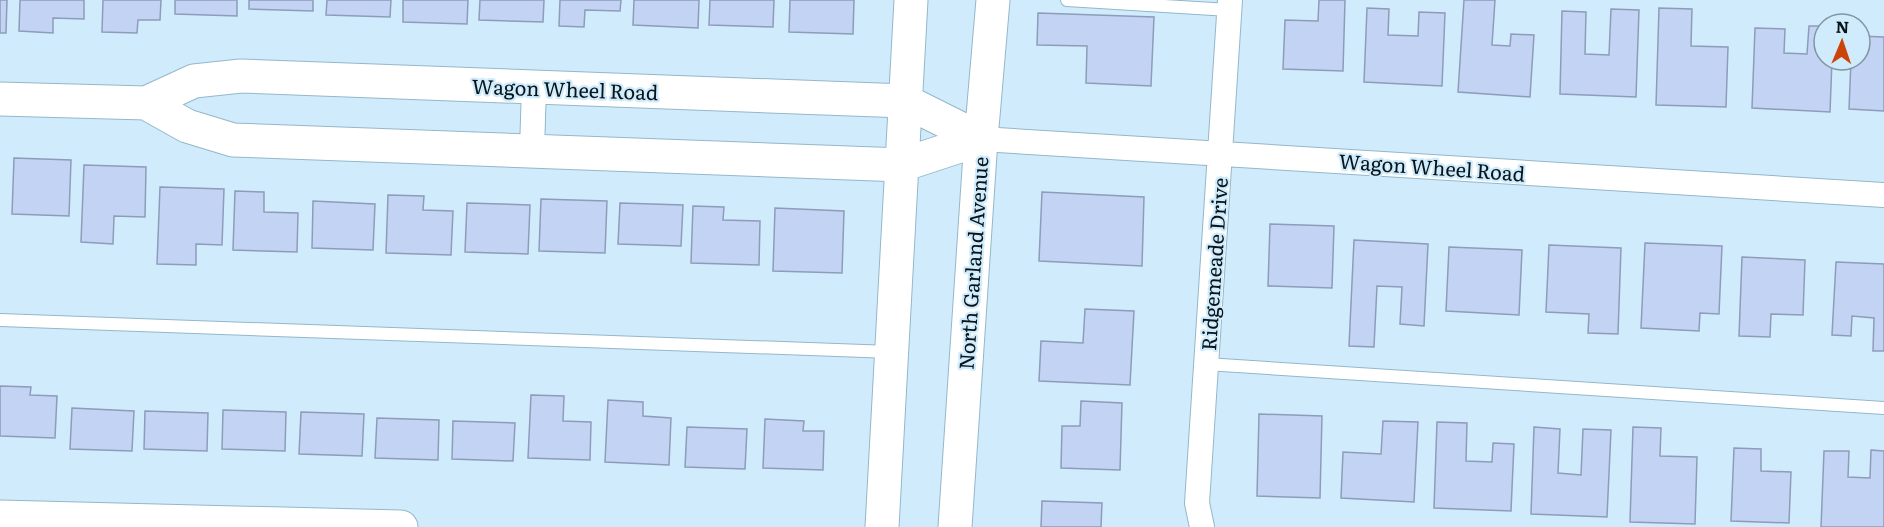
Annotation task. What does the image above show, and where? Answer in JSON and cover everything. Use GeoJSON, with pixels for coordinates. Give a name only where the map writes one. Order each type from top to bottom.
{"type":"FeatureCollection","features":[{"type":"Feature","properties":{"kind":"street"},"geometry":{"type":"LineString","coordinates":[[882,527],[911,0]]}},
{"type":"Feature","properties":{"kind":"street","name":"North Garland Avenue"},"geometry":{"type":"LineString","coordinates":[[955,527],[981,139],[993,0]]}},
{"type":"Feature","properties":{"kind":"street","name":"Ridgemeade Drive"},"geometry":{"type":"LineString","coordinates":[[1202,527],[1197,503],[1229,5]]}},
{"type":"Feature","properties":{"kind":"street","name":"Wagon Wheel Road"},"geometry":{"type":"LineString","coordinates":[[0,99],[146,103],[194,81],[241,76],[905,101],[981,139]]}},
{"type":"Feature","properties":{"kind":"street"},"geometry":{"type":"LineString","coordinates":[[532,150],[534,87]]}},
{"type":"Feature","properties":{"kind":"street","name":"Wagon Wheel Road"},"geometry":{"type":"LineString","coordinates":[[146,103],[187,126],[233,140],[902,165],[981,139],[1884,195]]}},
{"type":"Feature","properties":{"kind":"street"},"geometry":{"type":"LineString","coordinates":[[0,517],[401,527]]}},
{"type":"Feature","properties":{"kind":"lane"},"geometry":{"type":"LineString","coordinates":[[1067,0],[1229,5]]}},
{"type":"Feature","properties":{"kind":"lane"},"geometry":{"type":"LineString","coordinates":[[0,320],[892,352]]}},
{"type":"Feature","properties":{"kind":"lane"},"geometry":{"type":"LineString","coordinates":[[1206,363],[1884,408]]}},
{"type":"Feature","properties":{"kind":"building"},"geometry":{"type":"Polygon","coordinates":[[[0,0],[7,0],[6,33],[0,33],[0,0]]]}},
{"type":"Feature","properties":{"kind":"building"},"geometry":{"type":"Polygon","coordinates":[[[20,0],[84,0],[84,19],[53,18],[53,33],[19,31],[20,0]]]}},
{"type":"Feature","properties":{"kind":"building"},"geometry":{"type":"Polygon","coordinates":[[[103,0],[161,0],[160,20],[138,20],[137,33],[102,32],[103,0]]]}},
{"type":"Feature","properties":{"kind":"building"},"geometry":{"type":"Polygon","coordinates":[[[175,0],[237,0],[237,16],[175,14],[175,0]]]}},
{"type":"Feature","properties":{"kind":"building"},"geometry":{"type":"Polygon","coordinates":[[[249,0],[313,0],[313,11],[249,9],[249,0]]]}},
{"type":"Feature","properties":{"kind":"building"},"geometry":{"type":"Polygon","coordinates":[[[327,0],[391,0],[390,17],[326,15],[327,0]]]}},
{"type":"Feature","properties":{"kind":"building"},"geometry":{"type":"Polygon","coordinates":[[[403,0],[468,0],[467,24],[403,22],[403,0]]]}},
{"type":"Feature","properties":{"kind":"building"},"geometry":{"type":"Polygon","coordinates":[[[480,0],[544,0],[543,22],[479,20],[480,0]]]}},
{"type":"Feature","properties":{"kind":"building"},"geometry":{"type":"Polygon","coordinates":[[[560,0],[621,0],[620,11],[585,10],[584,27],[559,26],[560,0]]]}},
{"type":"Feature","properties":{"kind":"building"},"geometry":{"type":"Polygon","coordinates":[[[634,0],[699,0],[698,28],[633,25],[634,0]]]}},
{"type":"Feature","properties":{"kind":"building"},"geometry":{"type":"Polygon","coordinates":[[[710,0],[774,0],[773,27],[709,25],[710,0]]]}},
{"type":"Feature","properties":{"kind":"building"},"geometry":{"type":"Polygon","coordinates":[[[790,0],[854,0],[853,34],[789,32],[790,0]]]}},
{"type":"Feature","properties":{"kind":"building"},"geometry":{"type":"Polygon","coordinates":[[[1319,0],[1345,0],[1343,71],[1283,69],[1285,20],[1318,21],[1319,0]]]}},
{"type":"Feature","properties":{"kind":"building"},"geometry":{"type":"Polygon","coordinates":[[[1464,0],[1495,0],[1492,45],[1510,46],[1511,34],[1534,35],[1530,97],[1458,92],[1464,0]]]}},
{"type":"Feature","properties":{"kind":"building"},"geometry":{"type":"Polygon","coordinates":[[[1367,8],[1389,9],[1388,35],[1418,36],[1419,12],[1445,13],[1442,86],[1364,82],[1367,8]]]}},
{"type":"Feature","properties":{"kind":"building"},"geometry":{"type":"Polygon","coordinates":[[[1659,8],[1692,9],[1691,46],[1728,47],[1726,107],[1656,105],[1659,8]]]}},
{"type":"Feature","properties":{"kind":"building"},"geometry":{"type":"Polygon","coordinates":[[[1611,9],[1639,10],[1636,97],[1560,94],[1562,11],[1586,12],[1585,54],[1609,55],[1611,9]]]}},
{"type":"Feature","properties":{"kind":"building"},"geometry":{"type":"Polygon","coordinates":[[[1038,13],[1154,17],[1151,86],[1086,83],[1087,46],[1037,45],[1038,13]]]}},
{"type":"Feature","properties":{"kind":"building"},"geometry":{"type":"Polygon","coordinates":[[[1809,26],[1812,26],[1812,72],[1832,72],[1830,112],[1752,108],[1755,28],[1785,29],[1784,53],[1807,54],[1809,26]]]}},
{"type":"Feature","properties":{"kind":"building"},"geometry":{"type":"Polygon","coordinates":[[[1872,36],[1884,37],[1884,111],[1849,109],[1851,72],[1872,72],[1872,36]]]}},
{"type":"Feature","properties":{"kind":"building"},"geometry":{"type":"Polygon","coordinates":[[[14,158],[71,160],[69,216],[12,214],[14,158]]]}},
{"type":"Feature","properties":{"kind":"building"},"geometry":{"type":"Polygon","coordinates":[[[84,165],[146,167],[145,217],[114,216],[113,244],[81,242],[84,165]]]}},
{"type":"Feature","properties":{"kind":"building"},"geometry":{"type":"Polygon","coordinates":[[[160,187],[224,189],[222,245],[196,244],[196,265],[157,264],[160,187]]]}},
{"type":"Feature","properties":{"kind":"building"},"geometry":{"type":"Polygon","coordinates":[[[235,191],[264,192],[264,212],[298,213],[297,252],[233,250],[235,191]]]}},
{"type":"Feature","properties":{"kind":"building"},"geometry":{"type":"Polygon","coordinates":[[[1042,192],[1144,197],[1142,266],[1039,261],[1042,192]]]}},
{"type":"Feature","properties":{"kind":"building"},"geometry":{"type":"Polygon","coordinates":[[[388,195],[424,196],[423,210],[453,211],[451,255],[386,253],[388,195]]]}},
{"type":"Feature","properties":{"kind":"building"},"geometry":{"type":"Polygon","coordinates":[[[541,199],[607,201],[605,253],[539,251],[541,199]]]}},
{"type":"Feature","properties":{"kind":"building"},"geometry":{"type":"Polygon","coordinates":[[[313,201],[375,204],[373,250],[312,248],[313,201]]]}},
{"type":"Feature","properties":{"kind":"building"},"geometry":{"type":"Polygon","coordinates":[[[467,203],[530,205],[528,254],[465,252],[467,203]]]}},
{"type":"Feature","properties":{"kind":"building"},"geometry":{"type":"Polygon","coordinates":[[[620,203],[683,205],[681,246],[618,244],[620,203]]]}},
{"type":"Feature","properties":{"kind":"building"},"geometry":{"type":"Polygon","coordinates":[[[693,206],[724,207],[723,220],[760,221],[759,265],[691,263],[693,206]]]}},
{"type":"Feature","properties":{"kind":"building"},"geometry":{"type":"Polygon","coordinates":[[[775,208],[844,211],[842,273],[773,271],[775,208]]]}},
{"type":"Feature","properties":{"kind":"building"},"geometry":{"type":"Polygon","coordinates":[[[1270,224],[1334,226],[1332,288],[1268,286],[1270,224]]]}},
{"type":"Feature","properties":{"kind":"building"},"geometry":{"type":"Polygon","coordinates":[[[1354,240],[1428,244],[1424,326],[1400,324],[1402,287],[1377,286],[1374,347],[1349,346],[1354,240]]]}},
{"type":"Feature","properties":{"kind":"building"},"geometry":{"type":"Polygon","coordinates":[[[1645,243],[1722,246],[1719,314],[1700,313],[1699,331],[1641,328],[1645,243]]]}},
{"type":"Feature","properties":{"kind":"building"},"geometry":{"type":"Polygon","coordinates":[[[1549,245],[1621,248],[1618,334],[1588,333],[1589,314],[1546,312],[1549,245]]]}},
{"type":"Feature","properties":{"kind":"building"},"geometry":{"type":"Polygon","coordinates":[[[1449,247],[1522,250],[1519,315],[1446,311],[1449,247]]]}},
{"type":"Feature","properties":{"kind":"building"},"geometry":{"type":"Polygon","coordinates":[[[1742,257],[1805,260],[1803,315],[1771,314],[1770,337],[1739,336],[1742,257]]]}},
{"type":"Feature","properties":{"kind":"building"},"geometry":{"type":"Polygon","coordinates":[[[1836,262],[1884,264],[1884,351],[1873,351],[1874,318],[1852,316],[1851,336],[1832,335],[1836,262]]]}},
{"type":"Feature","properties":{"kind":"building"},"geometry":{"type":"Polygon","coordinates":[[[1085,309],[1134,311],[1130,385],[1039,381],[1041,341],[1083,343],[1085,309]]]}},
{"type":"Feature","properties":{"kind":"building"},"geometry":{"type":"Polygon","coordinates":[[[0,386],[31,387],[30,395],[57,396],[55,438],[0,436],[0,386]]]}},
{"type":"Feature","properties":{"kind":"building"},"geometry":{"type":"Polygon","coordinates":[[[531,395],[564,396],[563,421],[591,422],[590,460],[528,458],[531,395]]]}},
{"type":"Feature","properties":{"kind":"building"},"geometry":{"type":"Polygon","coordinates":[[[608,400],[643,402],[643,416],[671,418],[669,465],[605,462],[608,400]]]}},
{"type":"Feature","properties":{"kind":"building"},"geometry":{"type":"Polygon","coordinates":[[[1081,401],[1122,403],[1120,470],[1061,468],[1062,426],[1080,426],[1081,401]]]}},
{"type":"Feature","properties":{"kind":"building"},"geometry":{"type":"Polygon","coordinates":[[[72,408],[134,411],[132,451],[70,449],[72,408]]]}},
{"type":"Feature","properties":{"kind":"building"},"geometry":{"type":"Polygon","coordinates":[[[223,410],[286,412],[285,451],[222,449],[223,410]]]}},
{"type":"Feature","properties":{"kind":"building"},"geometry":{"type":"Polygon","coordinates":[[[145,411],[208,413],[207,451],[144,449],[145,411]]]}},
{"type":"Feature","properties":{"kind":"building"},"geometry":{"type":"Polygon","coordinates":[[[301,412],[364,414],[362,456],[299,454],[301,412]]]}},
{"type":"Feature","properties":{"kind":"building"},"geometry":{"type":"Polygon","coordinates":[[[1259,414],[1322,416],[1320,498],[1257,496],[1259,414]]]}},
{"type":"Feature","properties":{"kind":"building"},"geometry":{"type":"Polygon","coordinates":[[[377,418],[439,420],[438,460],[375,458],[377,418]]]}},
{"type":"Feature","properties":{"kind":"building"},"geometry":{"type":"Polygon","coordinates":[[[765,419],[804,421],[803,431],[824,431],[823,470],[763,468],[765,419]]]}},
{"type":"Feature","properties":{"kind":"building"},"geometry":{"type":"Polygon","coordinates":[[[453,421],[515,423],[513,461],[452,459],[453,421]]]}},
{"type":"Feature","properties":{"kind":"building"},"geometry":{"type":"Polygon","coordinates":[[[1383,421],[1418,422],[1414,502],[1341,498],[1343,452],[1381,454],[1383,421]]]}},
{"type":"Feature","properties":{"kind":"building"},"geometry":{"type":"Polygon","coordinates":[[[1437,422],[1467,423],[1466,461],[1492,462],[1493,443],[1514,444],[1511,511],[1434,508],[1437,422]]]}},
{"type":"Feature","properties":{"kind":"building"},"geometry":{"type":"Polygon","coordinates":[[[687,427],[747,429],[745,469],[685,467],[687,427]]]}},
{"type":"Feature","properties":{"kind":"building"},"geometry":{"type":"Polygon","coordinates":[[[1534,427],[1560,429],[1558,473],[1581,475],[1583,429],[1611,430],[1607,517],[1531,514],[1534,427]]]}},
{"type":"Feature","properties":{"kind":"building"},"geometry":{"type":"Polygon","coordinates":[[[1633,427],[1661,428],[1660,456],[1697,457],[1695,524],[1630,522],[1633,427]]]}},
{"type":"Feature","properties":{"kind":"building"},"geometry":{"type":"Polygon","coordinates":[[[1734,448],[1761,449],[1761,471],[1791,472],[1789,523],[1731,521],[1734,448]]]}},
{"type":"Feature","properties":{"kind":"building"},"geometry":{"type":"Polygon","coordinates":[[[1871,450],[1884,451],[1884,527],[1821,527],[1824,451],[1849,451],[1848,477],[1870,478],[1871,450]]]}},
{"type":"Feature","properties":{"kind":"building"},"geometry":{"type":"Polygon","coordinates":[[[1042,501],[1102,503],[1101,527],[1041,527],[1042,501]]]}}]}
